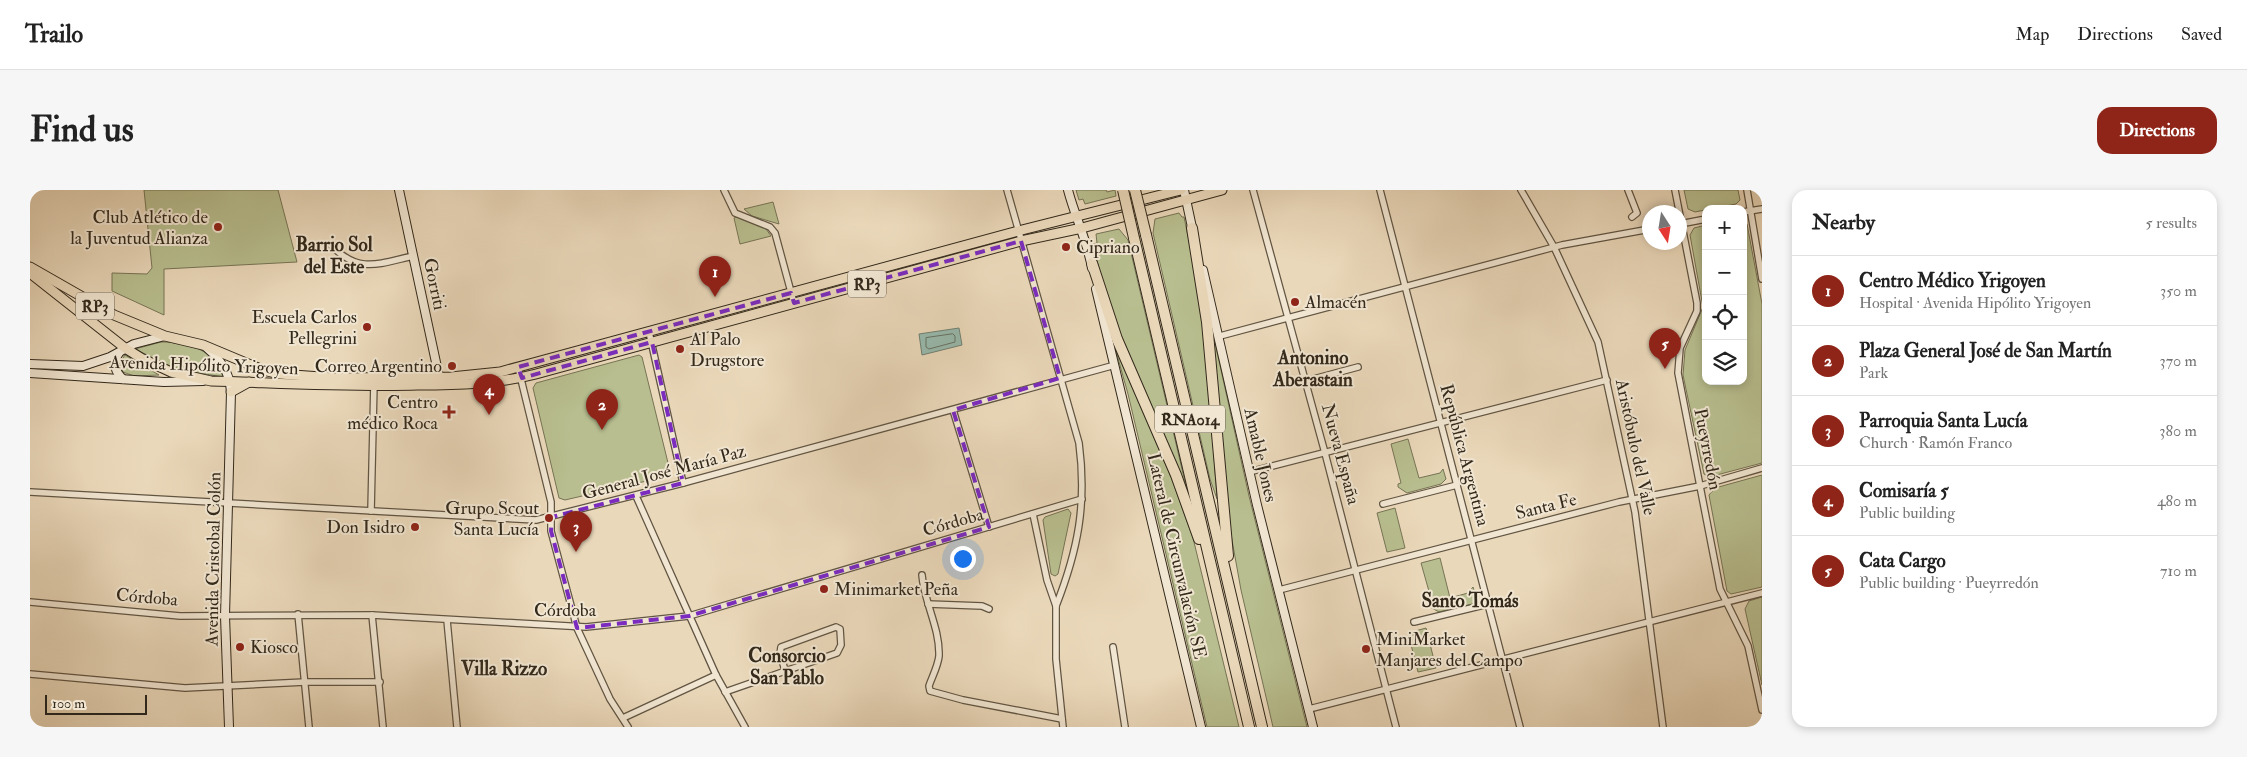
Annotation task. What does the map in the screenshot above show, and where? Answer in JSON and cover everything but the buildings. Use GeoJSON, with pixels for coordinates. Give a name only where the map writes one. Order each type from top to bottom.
{"type":"FeatureCollection","features":[{"type":"Feature","properties":{"kind":"highway","name":"RNA014"},"geometry":{"type":"LineString","coordinates":[[1122,190],[1248,727]]}},
{"type":"Feature","properties":{"kind":"highway","name":"RNA014"},"geometry":{"type":"LineString","coordinates":[[1135,190],[1262,727]]}},
{"type":"Feature","properties":{"kind":"highway"},"geometry":{"type":"LineString","coordinates":[[1192,228],[1207,322],[1220,489],[1233,604]]}},
{"type":"Feature","properties":{"kind":"highway"},"geometry":{"type":"LineString","coordinates":[[1092,263],[1112,327],[1182,491],[1217,591]]}},
{"type":"Feature","properties":{"kind":"highway"},"geometry":{"type":"LineString","coordinates":[[1240,634],[1268,727]]}},
{"type":"Feature","properties":{"kind":"main road","name":"Avenida Hipólito Yrigoyen"},"geometry":{"type":"LineString","coordinates":[[440,381],[518,367],[1018,231],[1182,190]]}},
{"type":"Feature","properties":{"kind":"main road","name":"Avenida Hipólito Yrigoyen"},"geometry":{"type":"LineString","coordinates":[[215,381],[374,382],[522,378],[1021,242],[1082,228],[1222,190]]}},
{"type":"Feature","properties":{"kind":"main road","name":"RP3"},"geometry":{"type":"LineString","coordinates":[[30,267],[92,305],[166,336]]}},
{"type":"Feature","properties":{"kind":"main road","name":"RP3"},"geometry":{"type":"LineString","coordinates":[[30,273],[123,350],[171,372],[215,381]]}},
{"type":"Feature","properties":{"kind":"main road","name":"Avenida Hipólito Yrigoyen"},"geometry":{"type":"LineString","coordinates":[[166,336],[203,345],[263,370],[280,374],[374,382]]}},
{"type":"Feature","properties":{"kind":"main road"},"geometry":{"type":"LineString","coordinates":[[231,392],[242,384],[251,381]]}},
{"type":"Feature","properties":{"kind":"street","name":"Gorriti"},"geometry":{"type":"LineString","coordinates":[[398,190],[440,381]]}},
{"type":"Feature","properties":{"kind":"street"},"geometry":{"type":"LineString","coordinates":[[724,190],[734,213],[770,227],[775,233],[794,304]]}},
{"type":"Feature","properties":{"kind":"street"},"geometry":{"type":"LineString","coordinates":[[1007,190],[1079,443],[1082,499],[1079,535],[1069,572],[1056,606]]}},
{"type":"Feature","properties":{"kind":"street","name":"Lateral de Circunvalación SE"},"geometry":{"type":"LineString","coordinates":[[1068,190],[1092,263],[1201,727]]}},
{"type":"Feature","properties":{"kind":"street","name":"Amable Jones"},"geometry":{"type":"LineString","coordinates":[[1182,190],[1220,336],[1250,472],[1313,727]]}},
{"type":"Feature","properties":{"kind":"street","name":"Nueva España"},"geometry":{"type":"LineString","coordinates":[[1253,190],[1306,381],[1396,727]]}},
{"type":"Feature","properties":{"kind":"street","name":"República Argentina"},"geometry":{"type":"LineString","coordinates":[[1380,190],[1520,727]]}},
{"type":"Feature","properties":{"kind":"street","name":"Aristóbulo del Valle"},"geometry":{"type":"LineString","coordinates":[[1522,190],[1554,247],[1598,342],[1633,499],[1663,727]]}},
{"type":"Feature","properties":{"kind":"street"},"geometry":{"type":"LineString","coordinates":[[1628,190],[1637,213],[1632,217]]}},
{"type":"Feature","properties":{"kind":"street","name":"Pueyrredón"},"geometry":{"type":"LineString","coordinates":[[1675,190],[1678,205]]}},
{"type":"Feature","properties":{"kind":"street"},"geometry":{"type":"LineString","coordinates":[[1747,190],[1762,279]]}},
{"type":"Feature","properties":{"kind":"street"},"geometry":{"type":"LineString","coordinates":[[1747,212],[1762,209]]}},
{"type":"Feature","properties":{"kind":"street"},"geometry":{"type":"LineString","coordinates":[[1687,222],[1702,220]]}},
{"type":"Feature","properties":{"kind":"street"},"geometry":{"type":"LineString","coordinates":[[1220,336],[1554,247],[1642,230]]}},
{"type":"Feature","properties":{"kind":"street"},"geometry":{"type":"LineString","coordinates":[[331,245],[343,258],[354,264],[373,264],[413,256]]}},
{"type":"Feature","properties":{"kind":"street","name":"Pueyrredón"},"geometry":{"type":"LineString","coordinates":[[1686,250],[1697,307],[1680,348],[1678,373],[1720,589],[1748,646],[1762,710]]}},
{"type":"Feature","properties":{"kind":"street"},"geometry":{"type":"LineString","coordinates":[[649,332],[683,483]]}},
{"type":"Feature","properties":{"kind":"street","name":"Avenida Hipólito Yrigoyen"},"geometry":{"type":"LineString","coordinates":[[30,364],[83,366],[110,357],[150,339],[166,336]]}},
{"type":"Feature","properties":{"kind":"street","name":"Avenida Cristobal Colón"},"geometry":{"type":"LineString","coordinates":[[203,345],[219,360],[230,381],[231,392],[225,616],[229,727]]}},
{"type":"Feature","properties":{"kind":"street"},"geometry":{"type":"LineString","coordinates":[[123,350],[116,358],[115,369],[124,380]]}},
{"type":"Feature","properties":{"kind":"street","name":"General José María Paz"},"geometry":{"type":"LineString","coordinates":[[30,492],[536,520],[636,496],[1115,364]]}},
{"type":"Feature","properties":{"kind":"street"},"geometry":{"type":"LineString","coordinates":[[518,367],[551,502],[551,531],[577,628],[610,699],[624,718],[628,727]]}},
{"type":"Feature","properties":{"kind":"street"},"geometry":{"type":"LineString","coordinates":[[1306,381],[1358,367]]}},
{"type":"Feature","properties":{"kind":"street","name":"Avenida Hipólito Yrigoyen"},"geometry":{"type":"LineString","coordinates":[[30,373],[124,380],[215,381]]}},
{"type":"Feature","properties":{"kind":"street"},"geometry":{"type":"LineString","coordinates":[[1250,472],[1606,380]]}},
{"type":"Feature","properties":{"kind":"street"},"geometry":{"type":"LineString","coordinates":[[215,381],[224,384],[231,392]]}},
{"type":"Feature","properties":{"kind":"street"},"geometry":{"type":"LineString","coordinates":[[371,510],[374,382]]}},
{"type":"Feature","properties":{"kind":"street"},"geometry":{"type":"LineString","coordinates":[[953,410],[989,527]]}},
{"type":"Feature","properties":{"kind":"street","name":"Santa Fe"},"geometry":{"type":"LineString","coordinates":[[1279,590],[1633,499],[1700,486],[1762,468]]}},
{"type":"Feature","properties":{"kind":"street"},"geometry":{"type":"LineString","coordinates":[[1383,504],[1457,485]]}},
{"type":"Feature","properties":{"kind":"street"},"geometry":{"type":"LineString","coordinates":[[636,496],[716,675],[745,727]]}},
{"type":"Feature","properties":{"kind":"street","name":"Córdoba"},"geometry":{"type":"LineString","coordinates":[[30,602],[180,616],[372,614],[577,628],[690,616],[1082,499]]}},
{"type":"Feature","properties":{"kind":"street"},"geometry":{"type":"LineString","coordinates":[[1034,514],[1047,580],[1056,606],[1056,659],[1063,727]]}},
{"type":"Feature","properties":{"kind":"street"},"geometry":{"type":"LineString","coordinates":[[922,575],[923,589],[939,657],[928,686],[930,691],[963,700],[1062,719]]}},
{"type":"Feature","properties":{"kind":"street"},"geometry":{"type":"LineString","coordinates":[[1308,708],[1762,593]]}},
{"type":"Feature","properties":{"kind":"street"},"geometry":{"type":"LineString","coordinates":[[928,604],[982,606],[989,609]]}},
{"type":"Feature","properties":{"kind":"street"},"geometry":{"type":"LineString","coordinates":[[1414,622],[1488,604]]}},
{"type":"Feature","properties":{"kind":"street"},"geometry":{"type":"LineString","coordinates":[[298,614],[309,727]]}},
{"type":"Feature","properties":{"kind":"street"},"geometry":{"type":"LineString","coordinates":[[372,614],[383,727]]}},
{"type":"Feature","properties":{"kind":"street"},"geometry":{"type":"LineString","coordinates":[[447,620],[457,727]]}},
{"type":"Feature","properties":{"kind":"street"},"geometry":{"type":"LineString","coordinates":[[726,692],[837,653],[841,645],[840,629],[836,627],[781,647],[780,654],[785,670]]}},
{"type":"Feature","properties":{"kind":"street"},"geometry":{"type":"LineString","coordinates":[[1113,647],[1125,727]]}},
{"type":"Feature","properties":{"kind":"street"},"geometry":{"type":"LineString","coordinates":[[30,674],[185,688],[306,682],[380,682]]}},
{"type":"Feature","properties":{"kind":"street"},"geometry":{"type":"LineString","coordinates":[[624,718],[716,675]]}},
{"type":"Feature","properties":{"kind":"highlighted area"},"geometry":{"type":"Polygon","coordinates":[[[1021,241],[1060,378],[953,410],[989,527],[689,616],[577,628],[551,531],[552,517],[683,483],[652,342],[522,378],[518,367],[791,293],[794,303],[1021,241]]]}},
{"type":"Feature","properties":{"kind":"green space","name":"Club Atlético de la Juventud Alianza"},"geometry":{"type":"Polygon","coordinates":[[[144,190],[278,190],[297,262],[164,269],[164,315],[112,291],[112,273],[147,274],[152,268],[144,190]]]}},
{"type":"Feature","properties":{"kind":"green space"},"geometry":{"type":"Polygon","coordinates":[[[1076,190],[1106,190],[1107,192],[1115,190],[1116,196],[1085,204],[1083,199],[1079,200],[1076,190]]]}},
{"type":"Feature","properties":{"kind":"green space"},"geometry":{"type":"Polygon","coordinates":[[[1684,190],[1738,190],[1740,200],[1736,204],[1702,205],[1702,211],[1695,212],[1688,209],[1684,190]]]}},
{"type":"Feature","properties":{"kind":"green space"},"geometry":{"type":"Polygon","coordinates":[[[773,202],[779,224],[752,216],[744,209],[773,202]]]}},
{"type":"Feature","properties":{"kind":"green space"},"geometry":{"type":"Polygon","coordinates":[[[1179,213],[1184,217],[1204,313],[1217,499],[1210,479],[1153,233],[1155,219],[1179,213]]]}},
{"type":"Feature","properties":{"kind":"green space"},"geometry":{"type":"Polygon","coordinates":[[[738,216],[766,229],[771,236],[740,244],[734,218],[738,216]]]}},
{"type":"Feature","properties":{"kind":"green space"},"geometry":{"type":"Polygon","coordinates":[[[1747,224],[1762,304],[1762,463],[1709,477],[1704,474],[1683,375],[1685,350],[1702,309],[1702,385],[1747,385],[1747,224]]]}},
{"type":"Feature","properties":{"kind":"green space"},"geometry":{"type":"Polygon","coordinates":[[[1702,226],[1702,301],[1690,235],[1694,228],[1702,226]]]}},
{"type":"Feature","properties":{"kind":"green space"},"geometry":{"type":"Polygon","coordinates":[[[1119,229],[1128,240],[1190,503],[1135,375],[1101,277],[1093,244],[1097,243],[1096,234],[1119,229]]]}},
{"type":"Feature","properties":{"kind":"green space"},"geometry":{"type":"Polygon","coordinates":[[[161,342],[190,346],[208,354],[215,360],[224,377],[174,369],[135,349],[161,342]]]}},
{"type":"Feature","properties":{"kind":"green space"},"geometry":{"type":"Polygon","coordinates":[[[1215,343],[1249,496],[1307,727],[1273,727],[1241,590],[1228,518],[1213,346],[1215,343]]]}},
{"type":"Feature","properties":{"kind":"green space"},"geometry":{"type":"Polygon","coordinates":[[[1114,344],[1171,477],[1193,538],[1239,727],[1207,727],[1128,394],[1114,344]]]}},
{"type":"Feature","properties":{"kind":"green space"},"geometry":{"type":"Polygon","coordinates":[[[125,355],[159,375],[134,376],[123,372],[119,364],[125,355]]]}},
{"type":"Feature","properties":{"kind":"green space"},"geometry":{"type":"Polygon","coordinates":[[[639,355],[642,357],[670,471],[668,476],[565,500],[559,498],[533,388],[536,383],[639,355]]]}},
{"type":"Feature","properties":{"kind":"green space"},"geometry":{"type":"Polygon","coordinates":[[[1408,439],[1419,478],[1440,473],[1443,469],[1446,479],[1441,484],[1407,493],[1398,487],[1398,484],[1401,483],[1391,444],[1408,439]]]}},
{"type":"Feature","properties":{"kind":"green space"},"geometry":{"type":"Polygon","coordinates":[[[1762,475],[1762,587],[1731,594],[1727,591],[1709,495],[1715,488],[1762,475]]]}},
{"type":"Feature","properties":{"kind":"green space"},"geometry":{"type":"Polygon","coordinates":[[[1395,508],[1405,548],[1387,552],[1377,513],[1395,508]]]}},
{"type":"Feature","properties":{"kind":"green space"},"geometry":{"type":"Polygon","coordinates":[[[1068,509],[1071,513],[1058,574],[1055,576],[1051,574],[1043,520],[1045,517],[1068,509]]]}},
{"type":"Feature","properties":{"kind":"green space"},"geometry":{"type":"Polygon","coordinates":[[[1440,558],[1450,598],[1468,593],[1473,587],[1477,599],[1473,604],[1439,612],[1430,607],[1429,603],[1432,602],[1421,563],[1440,558]]]}},
{"type":"Feature","properties":{"kind":"green space"},"geometry":{"type":"Polygon","coordinates":[[[1762,597],[1762,685],[1745,609],[1749,601],[1762,597]]]}},
{"type":"Feature","properties":{"kind":"green space"},"geometry":{"type":"Polygon","coordinates":[[[1426,628],[1436,668],[1418,672],[1408,633],[1426,628]]]}},
{"type":"Feature","properties":{"kind":"water"},"geometry":{"type":"Polygon","coordinates":[[[959,328],[962,345],[922,355],[919,334],[959,328]]]}},
{"type":"Feature","properties":{"kind":"place","name":"Club Atlético de la Juventud Alianza"},"geometry":{"type":"Point","coordinates":[218,227]}},
{"type":"Feature","properties":{"kind":"place","name":"Cipriano"},"geometry":{"type":"Point","coordinates":[1066,247]}},
{"type":"Feature","properties":{"kind":"place","name":"Centro Médico Yrigoyen"},"geometry":{"type":"Point","coordinates":[715,297]}},
{"type":"Feature","properties":{"kind":"place","name":"Almacén"},"geometry":{"type":"Point","coordinates":[1295,302]}},
{"type":"Feature","properties":{"kind":"place","name":"Escuela Carlos Pellegrini"},"geometry":{"type":"Point","coordinates":[367,327]}},
{"type":"Feature","properties":{"kind":"place","name":"Al Palo Drugstore"},"geometry":{"type":"Point","coordinates":[680,349]}},
{"type":"Feature","properties":{"kind":"place","name":"Correo Argentino"},"geometry":{"type":"Point","coordinates":[452,366]}},
{"type":"Feature","properties":{"kind":"place","name":"Cata Cargo"},"geometry":{"type":"Point","coordinates":[1665,369]}},
{"type":"Feature","properties":{"kind":"place","name":"Centro médico Roca"},"geometry":{"type":"Point","coordinates":[449,412]}},
{"type":"Feature","properties":{"kind":"place","name":"Comisaría 5"},"geometry":{"type":"Point","coordinates":[489,415]}},
{"type":"Feature","properties":{"kind":"place","name":"Plaza General José de San Martín"},"geometry":{"type":"Point","coordinates":[602,430]}},
{"type":"Feature","properties":{"kind":"place","name":"Grupo Scout Santa Lucía"},"geometry":{"type":"Point","coordinates":[549,518]}},
{"type":"Feature","properties":{"kind":"place","name":"Don Isidro"},"geometry":{"type":"Point","coordinates":[415,527]}},
{"type":"Feature","properties":{"kind":"place","name":"Parroquia Santa Lucía"},"geometry":{"type":"Point","coordinates":[576,552]}},
{"type":"Feature","properties":{"kind":"place","name":"Minimarket Peña"},"geometry":{"type":"Point","coordinates":[824,589]}},
{"type":"Feature","properties":{"kind":"place","name":"Kiosco"},"geometry":{"type":"Point","coordinates":[240,647]}},
{"type":"Feature","properties":{"kind":"place","name":"MiniMarket Manjares del Campo"},"geometry":{"type":"Point","coordinates":[1366,649]}},
{"type":"Feature","properties":{"kind":"district","name":"Barrio Sol del Este"},"geometry":{"type":"Point","coordinates":[334,255]}},
{"type":"Feature","properties":{"kind":"district","name":"Antonino Aberastain"},"geometry":{"type":"Point","coordinates":[1313,368]}},
{"type":"Feature","properties":{"kind":"district","name":"Santo Tomás"},"geometry":{"type":"Point","coordinates":[1470,600]}},
{"type":"Feature","properties":{"kind":"district","name":"Consorcio San Pablo"},"geometry":{"type":"Point","coordinates":[787,666]}},
{"type":"Feature","properties":{"kind":"district","name":"Villa Rizzo"},"geometry":{"type":"Point","coordinates":[504,668]}}]}
